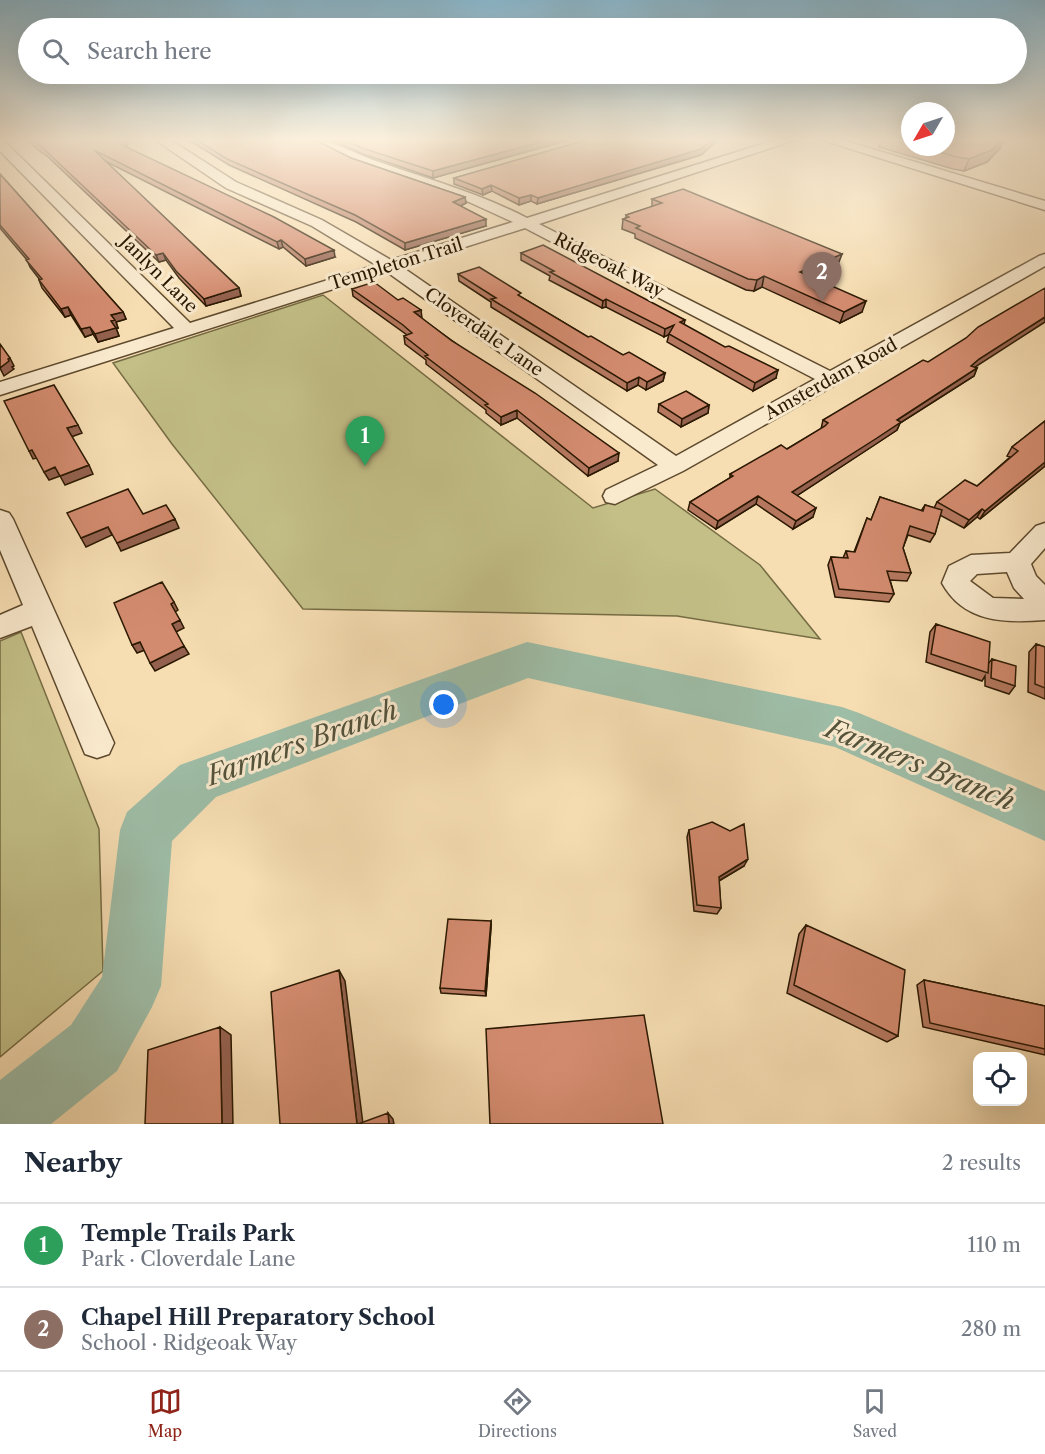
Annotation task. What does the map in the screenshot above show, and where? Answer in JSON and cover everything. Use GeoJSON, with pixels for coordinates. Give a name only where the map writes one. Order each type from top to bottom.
{"type":"FeatureCollection","features":[{"type":"Feature","properties":{"kind":"street","name":"Janlyn Lane"},"geometry":{"type":"LineString","coordinates":[[48,191],[188,330]]}},
{"type":"Feature","properties":{"kind":"street","name":"Cloverdale Lane"},"geometry":{"type":"LineString","coordinates":[[246,191],[317,223],[389,266],[675,466]]}},
{"type":"Feature","properties":{"kind":"street","name":"Ridgeoak Way"},"geometry":{"type":"LineString","coordinates":[[455,191],[527,223],[832,380]]}},
{"type":"Feature","properties":{"kind":"street","name":"Templeton Trail"},"geometry":{"type":"LineString","coordinates":[[0,389],[627,191]]}},
{"type":"Feature","properties":{"kind":"street"},"geometry":{"type":"LineString","coordinates":[[997,191],[1045,206]]}},
{"type":"Feature","properties":{"kind":"street","name":"Amsterdam Road"},"geometry":{"type":"LineString","coordinates":[[615,496],[675,466],[832,380],[1045,259]]}},
{"type":"Feature","properties":{"kind":"street"},"geometry":{"type":"LineString","coordinates":[[0,519],[97,743]]}},
{"type":"Feature","properties":{"kind":"street"},"geometry":{"type":"LineString","coordinates":[[1021,571],[1045,532]]}},
{"type":"Feature","properties":{"kind":"street"},"geometry":{"type":"LineString","coordinates":[[1045,603],[1021,571],[971,565],[959,573],[956,583],[965,596],[986,609],[1006,612],[1045,609]]}},
{"type":"Feature","properties":{"kind":"street"},"geometry":{"type":"LineString","coordinates":[[0,627],[40,610]]}},
{"type":"Feature","properties":{"kind":"shaded area"},"geometry":{"type":"Polygon","coordinates":[[[323,295],[593,508],[655,489],[760,565],[820,639],[677,616],[303,609],[172,444],[113,363],[323,295]]]}},
{"type":"Feature","properties":{"kind":"shaded area"},"geometry":{"type":"Polygon","coordinates":[[[21,632],[99,829],[103,971],[0,1057],[0,641],[21,632]]]}},
{"type":"Feature","properties":{"kind":"building"},"geometry":{"type":"Polygon","coordinates":[[[0,191],[16,191],[123,312],[111,315],[115,320],[111,321],[116,328],[95,334],[90,327],[81,329],[68,307],[61,309],[39,280],[42,279],[26,260],[29,259],[0,225],[0,191]]]}},
{"type":"Feature","properties":{"kind":"building"},"geometry":{"type":"Polygon","coordinates":[[[89,191],[138,191],[239,288],[204,299],[176,271],[163,253],[156,255],[89,191]]]}},
{"type":"Feature","properties":{"kind":"building"},"geometry":{"type":"Polygon","coordinates":[[[176,191],[220,191],[274,217],[334,250],[305,259],[281,240],[277,242],[176,191]]]}},
{"type":"Feature","properties":{"kind":"building"},"geometry":{"type":"Polygon","coordinates":[[[301,191],[449,191],[465,197],[453,202],[486,219],[405,243],[355,215],[301,191]]]}},
{"type":"Feature","properties":{"kind":"building"},"geometry":{"type":"Polygon","coordinates":[[[505,191],[560,191],[538,198],[531,195],[519,198],[505,191]]]}},
{"type":"Feature","properties":{"kind":"building"},"geometry":{"type":"Polygon","coordinates":[[[675,191],[689,191],[842,254],[800,272],[866,301],[844,312],[764,276],[757,280],[748,279],[636,228],[640,226],[623,219],[629,217],[626,215],[662,203],[652,199],[675,191]]]}},
{"type":"Feature","properties":{"kind":"building"},"geometry":{"type":"Polygon","coordinates":[[[543,245],[685,320],[680,322],[725,347],[729,346],[778,370],[755,383],[669,334],[674,325],[665,329],[606,299],[603,301],[521,253],[543,245]]]}},
{"type":"Feature","properties":{"kind":"building"},"geometry":{"type":"Polygon","coordinates":[[[479,267],[521,293],[518,295],[588,337],[591,336],[623,355],[629,352],[665,373],[647,382],[639,377],[627,383],[491,299],[496,298],[458,274],[479,267]]]}},
{"type":"Feature","properties":{"kind":"building"},"geometry":{"type":"Polygon","coordinates":[[[374,282],[398,300],[403,298],[421,310],[414,312],[452,341],[535,393],[619,453],[589,468],[517,410],[501,417],[485,405],[488,404],[425,356],[428,355],[404,336],[412,333],[403,325],[352,289],[374,282]]]}},
{"type":"Feature","properties":{"kind":"building"},"geometry":{"type":"Polygon","coordinates":[[[1045,288],[1045,317],[979,359],[971,366],[977,368],[897,420],[901,422],[792,492],[816,508],[796,521],[758,496],[718,521],[690,502],[733,476],[730,474],[781,445],[787,449],[825,426],[828,423],[823,420],[923,360],[928,362],[966,338],[978,327],[1045,288]]]}},
{"type":"Feature","properties":{"kind":"building"},"geometry":{"type":"Polygon","coordinates":[[[0,344],[10,358],[0,368],[0,344]]]}},
{"type":"Feature","properties":{"kind":"building"},"geometry":{"type":"Polygon","coordinates":[[[54,385],[78,425],[67,428],[89,465],[60,476],[55,467],[44,472],[32,450],[29,451],[4,401],[54,385]]]}},
{"type":"Feature","properties":{"kind":"building"},"geometry":{"type":"Polygon","coordinates":[[[686,391],[709,405],[682,419],[659,404],[686,391]]]}},
{"type":"Feature","properties":{"kind":"building"},"geometry":{"type":"Polygon","coordinates":[[[1045,421],[1045,462],[985,511],[982,509],[969,520],[937,502],[965,480],[977,486],[1018,451],[1012,447],[1045,421]]]}},
{"type":"Feature","properties":{"kind":"building"},"geometry":{"type":"Polygon","coordinates":[[[128,489],[143,514],[166,505],[175,519],[117,543],[108,527],[81,538],[67,513],[128,489]]]}},
{"type":"Feature","properties":{"kind":"building"},"geometry":{"type":"Polygon","coordinates":[[[880,497],[923,511],[925,505],[942,510],[935,534],[910,526],[903,548],[911,573],[887,571],[894,594],[839,589],[831,557],[848,558],[846,551],[855,552],[867,518],[871,520],[880,497]]]}},
{"type":"Feature","properties":{"kind":"building"},"geometry":{"type":"Polygon","coordinates":[[[162,582],[174,602],[171,604],[180,620],[172,624],[184,646],[150,663],[140,642],[132,645],[114,603],[162,582]]]}},
{"type":"Feature","properties":{"kind":"building"},"geometry":{"type":"Polygon","coordinates":[[[936,624],[990,642],[988,673],[931,654],[936,624]]]}},
{"type":"Feature","properties":{"kind":"building"},"geometry":{"type":"Polygon","coordinates":[[[1036,644],[1045,647],[1045,688],[1035,684],[1036,644]]]}},
{"type":"Feature","properties":{"kind":"building"},"geometry":{"type":"Polygon","coordinates":[[[992,659],[1016,666],[1015,686],[991,678],[992,659]]]}},
{"type":"Feature","properties":{"kind":"building"},"geometry":{"type":"Polygon","coordinates":[[[712,822],[730,831],[744,824],[748,859],[719,877],[721,908],[697,905],[689,830],[712,822]]]}},
{"type":"Feature","properties":{"kind":"building"},"geometry":{"type":"Polygon","coordinates":[[[448,919],[491,921],[485,991],[440,988],[448,919]]]}},
{"type":"Feature","properties":{"kind":"building"},"geometry":{"type":"Polygon","coordinates":[[[806,925],[905,970],[898,1036],[794,985],[806,925]]]}},
{"type":"Feature","properties":{"kind":"building"},"geometry":{"type":"Polygon","coordinates":[[[339,970],[357,1124],[280,1124],[271,992],[339,970]]]}},
{"type":"Feature","properties":{"kind":"building"},"geometry":{"type":"Polygon","coordinates":[[[924,980],[1045,1006],[1045,1049],[930,1023],[924,980]]]}},
{"type":"Feature","properties":{"kind":"building"},"geometry":{"type":"Polygon","coordinates":[[[644,1015],[663,1124],[490,1124],[486,1029],[644,1015]]]}},
{"type":"Feature","properties":{"kind":"building"},"geometry":{"type":"Polygon","coordinates":[[[220,1027],[222,1124],[145,1124],[148,1050],[220,1027]]]}},
{"type":"Feature","properties":{"kind":"building"},"geometry":{"type":"Polygon","coordinates":[[[388,1113],[389,1124],[358,1124],[388,1113]]]}},
{"type":"Feature","properties":{"kind":"waterway","name":"Farmers Branch"},"geometry":{"type":"LineString","coordinates":[[0,1122],[94,1048],[131,986],[146,830],[198,781],[527,660],[842,728],[1045,816]]}},
{"type":"Feature","properties":{"kind":"place","name":"Chapel Hill Preparatory School"},"geometry":{"type":"Point","coordinates":[822,302]}},
{"type":"Feature","properties":{"kind":"place","name":"Temple Trails Park"},"geometry":{"type":"Point","coordinates":[365,466]}}]}
